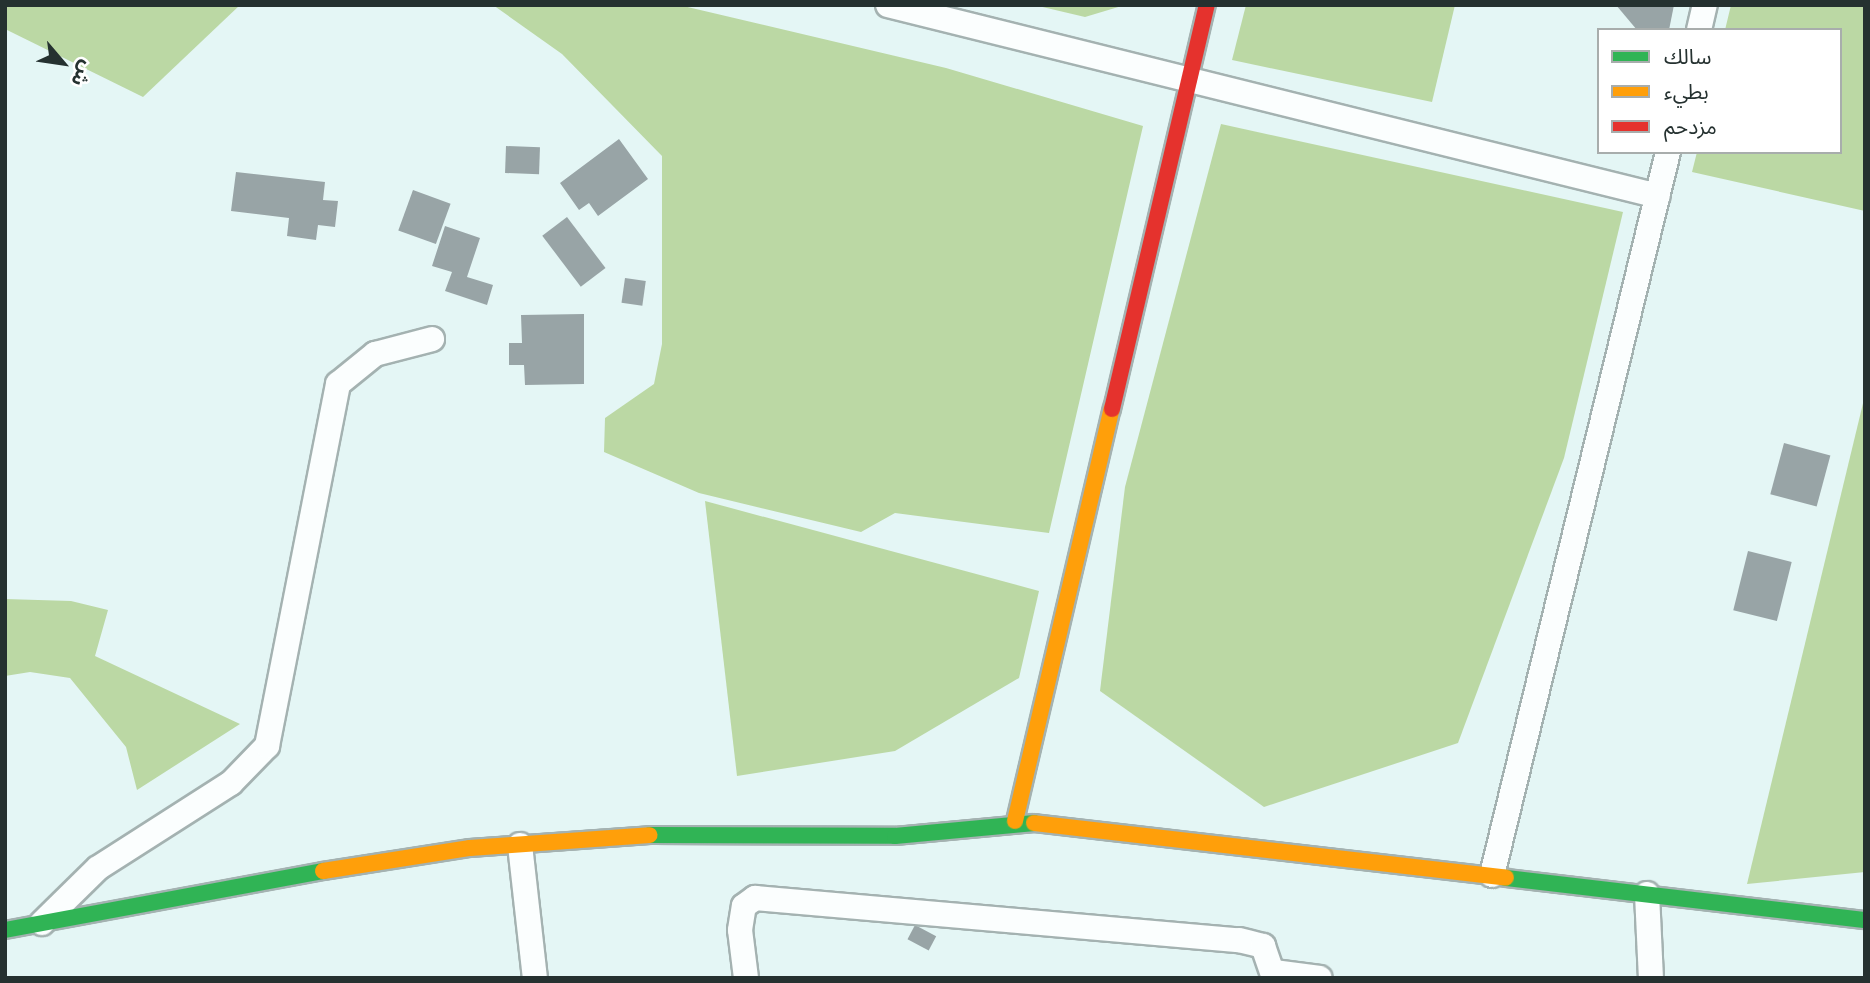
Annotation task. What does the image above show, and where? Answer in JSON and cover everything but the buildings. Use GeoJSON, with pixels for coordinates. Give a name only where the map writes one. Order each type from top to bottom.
{"type":"FeatureCollection","features":[{"type":"Feature","properties":{"kind":"street"},"geometry":{"type":"LineString","coordinates":[[888,5],[1658,195]]}},
{"type":"Feature","properties":{"kind":"street"},"geometry":{"type":"LineString","coordinates":[[1015,821],[1208,5]]}},
{"type":"Feature","properties":{"kind":"street"},"geometry":{"type":"LineString","coordinates":[[1699,28],[1705,5]]}},
{"type":"Feature","properties":{"kind":"street"},"geometry":{"type":"LineString","coordinates":[[1492,875],[1668,154]]}},
{"type":"Feature","properties":{"kind":"street"},"geometry":{"type":"LineString","coordinates":[[42,923],[98,868],[230,783],[267,746],[338,384],[375,354],[432,339]]}},
{"type":"Feature","properties":{"kind":"street"},"geometry":{"type":"LineString","coordinates":[[5,930],[221,887],[520,845],[662,834],[895,836],[1015,821],[1865,920]]}},
{"type":"Feature","properties":{"kind":"street"},"geometry":{"type":"LineString","coordinates":[[520,845],[535,978]]}},
{"type":"Feature","properties":{"kind":"street"},"geometry":{"type":"LineString","coordinates":[[1647,894],[1651,978]]}},
{"type":"Feature","properties":{"kind":"street"},"geometry":{"type":"LineString","coordinates":[[746,978],[740,930],[744,906],[755,898],[1239,940],[1264,946],[1274,975],[1320,978]]}},
{"type":"Feature","properties":{"kind":"green space"},"geometry":{"type":"Polygon","coordinates":[[[5,5],[240,5],[143,97],[5,29],[5,5]]]}},
{"type":"Feature","properties":{"kind":"green space"},"geometry":{"type":"Polygon","coordinates":[[[493,5],[679,5],[946,68],[1143,126],[1049,533],[895,513],[861,532],[699,493],[604,452],[605,418],[654,384],[662,344],[662,156],[562,54],[493,5]]]}},
{"type":"Feature","properties":{"kind":"green space"},"geometry":{"type":"Polygon","coordinates":[[[1034,5],[1125,5],[1085,17],[1034,5]]]}},
{"type":"Feature","properties":{"kind":"green space"},"geometry":{"type":"Polygon","coordinates":[[[1246,5],[1455,5],[1432,102],[1232,60],[1246,5]]]}},
{"type":"Feature","properties":{"kind":"green space"},"geometry":{"type":"Polygon","coordinates":[[[1731,5],[1865,5],[1865,211],[1692,172],[1696,154],[1842,154],[1842,28],[1725,28],[1731,5]]]}},
{"type":"Feature","properties":{"kind":"green space"},"geometry":{"type":"Polygon","coordinates":[[[1221,124],[1623,212],[1564,458],[1458,743],[1264,807],[1100,691],[1125,487],[1221,124]]]}},
{"type":"Feature","properties":{"kind":"green space"},"geometry":{"type":"Polygon","coordinates":[[[1865,395],[1865,872],[1747,884],[1865,395]]]}},
{"type":"Feature","properties":{"kind":"green space"},"geometry":{"type":"Polygon","coordinates":[[[705,501],[1039,591],[1019,678],[895,751],[737,776],[705,501]]]}},
{"type":"Feature","properties":{"kind":"green space"},"geometry":{"type":"Polygon","coordinates":[[[5,599],[71,601],[108,610],[95,656],[240,724],[137,790],[126,747],[70,678],[30,672],[5,676],[5,599]]]}},
{"type":"Feature","properties":{"kind":"traffic: fast"},"geometry":{"type":"LineString","coordinates":[[650,835],[895,836],[1034,823]]}},
{"type":"Feature","properties":{"kind":"traffic: fast"},"geometry":{"type":"LineString","coordinates":[[5,930],[323,871]]}},
{"type":"Feature","properties":{"kind":"traffic: fast"},"geometry":{"type":"LineString","coordinates":[[1506,878],[1865,920]]}},
{"type":"Feature","properties":{"kind":"traffic: slow"},"geometry":{"type":"LineString","coordinates":[[1015,821],[1112,409]]}},
{"type":"Feature","properties":{"kind":"traffic: slow"},"geometry":{"type":"LineString","coordinates":[[1034,823],[1506,878]]}},
{"type":"Feature","properties":{"kind":"traffic: slow"},"geometry":{"type":"LineString","coordinates":[[323,871],[470,848],[650,835]]}},
{"type":"Feature","properties":{"kind":"traffic: jam"},"geometry":{"type":"LineString","coordinates":[[1112,409],[1207,5]]}}]}
